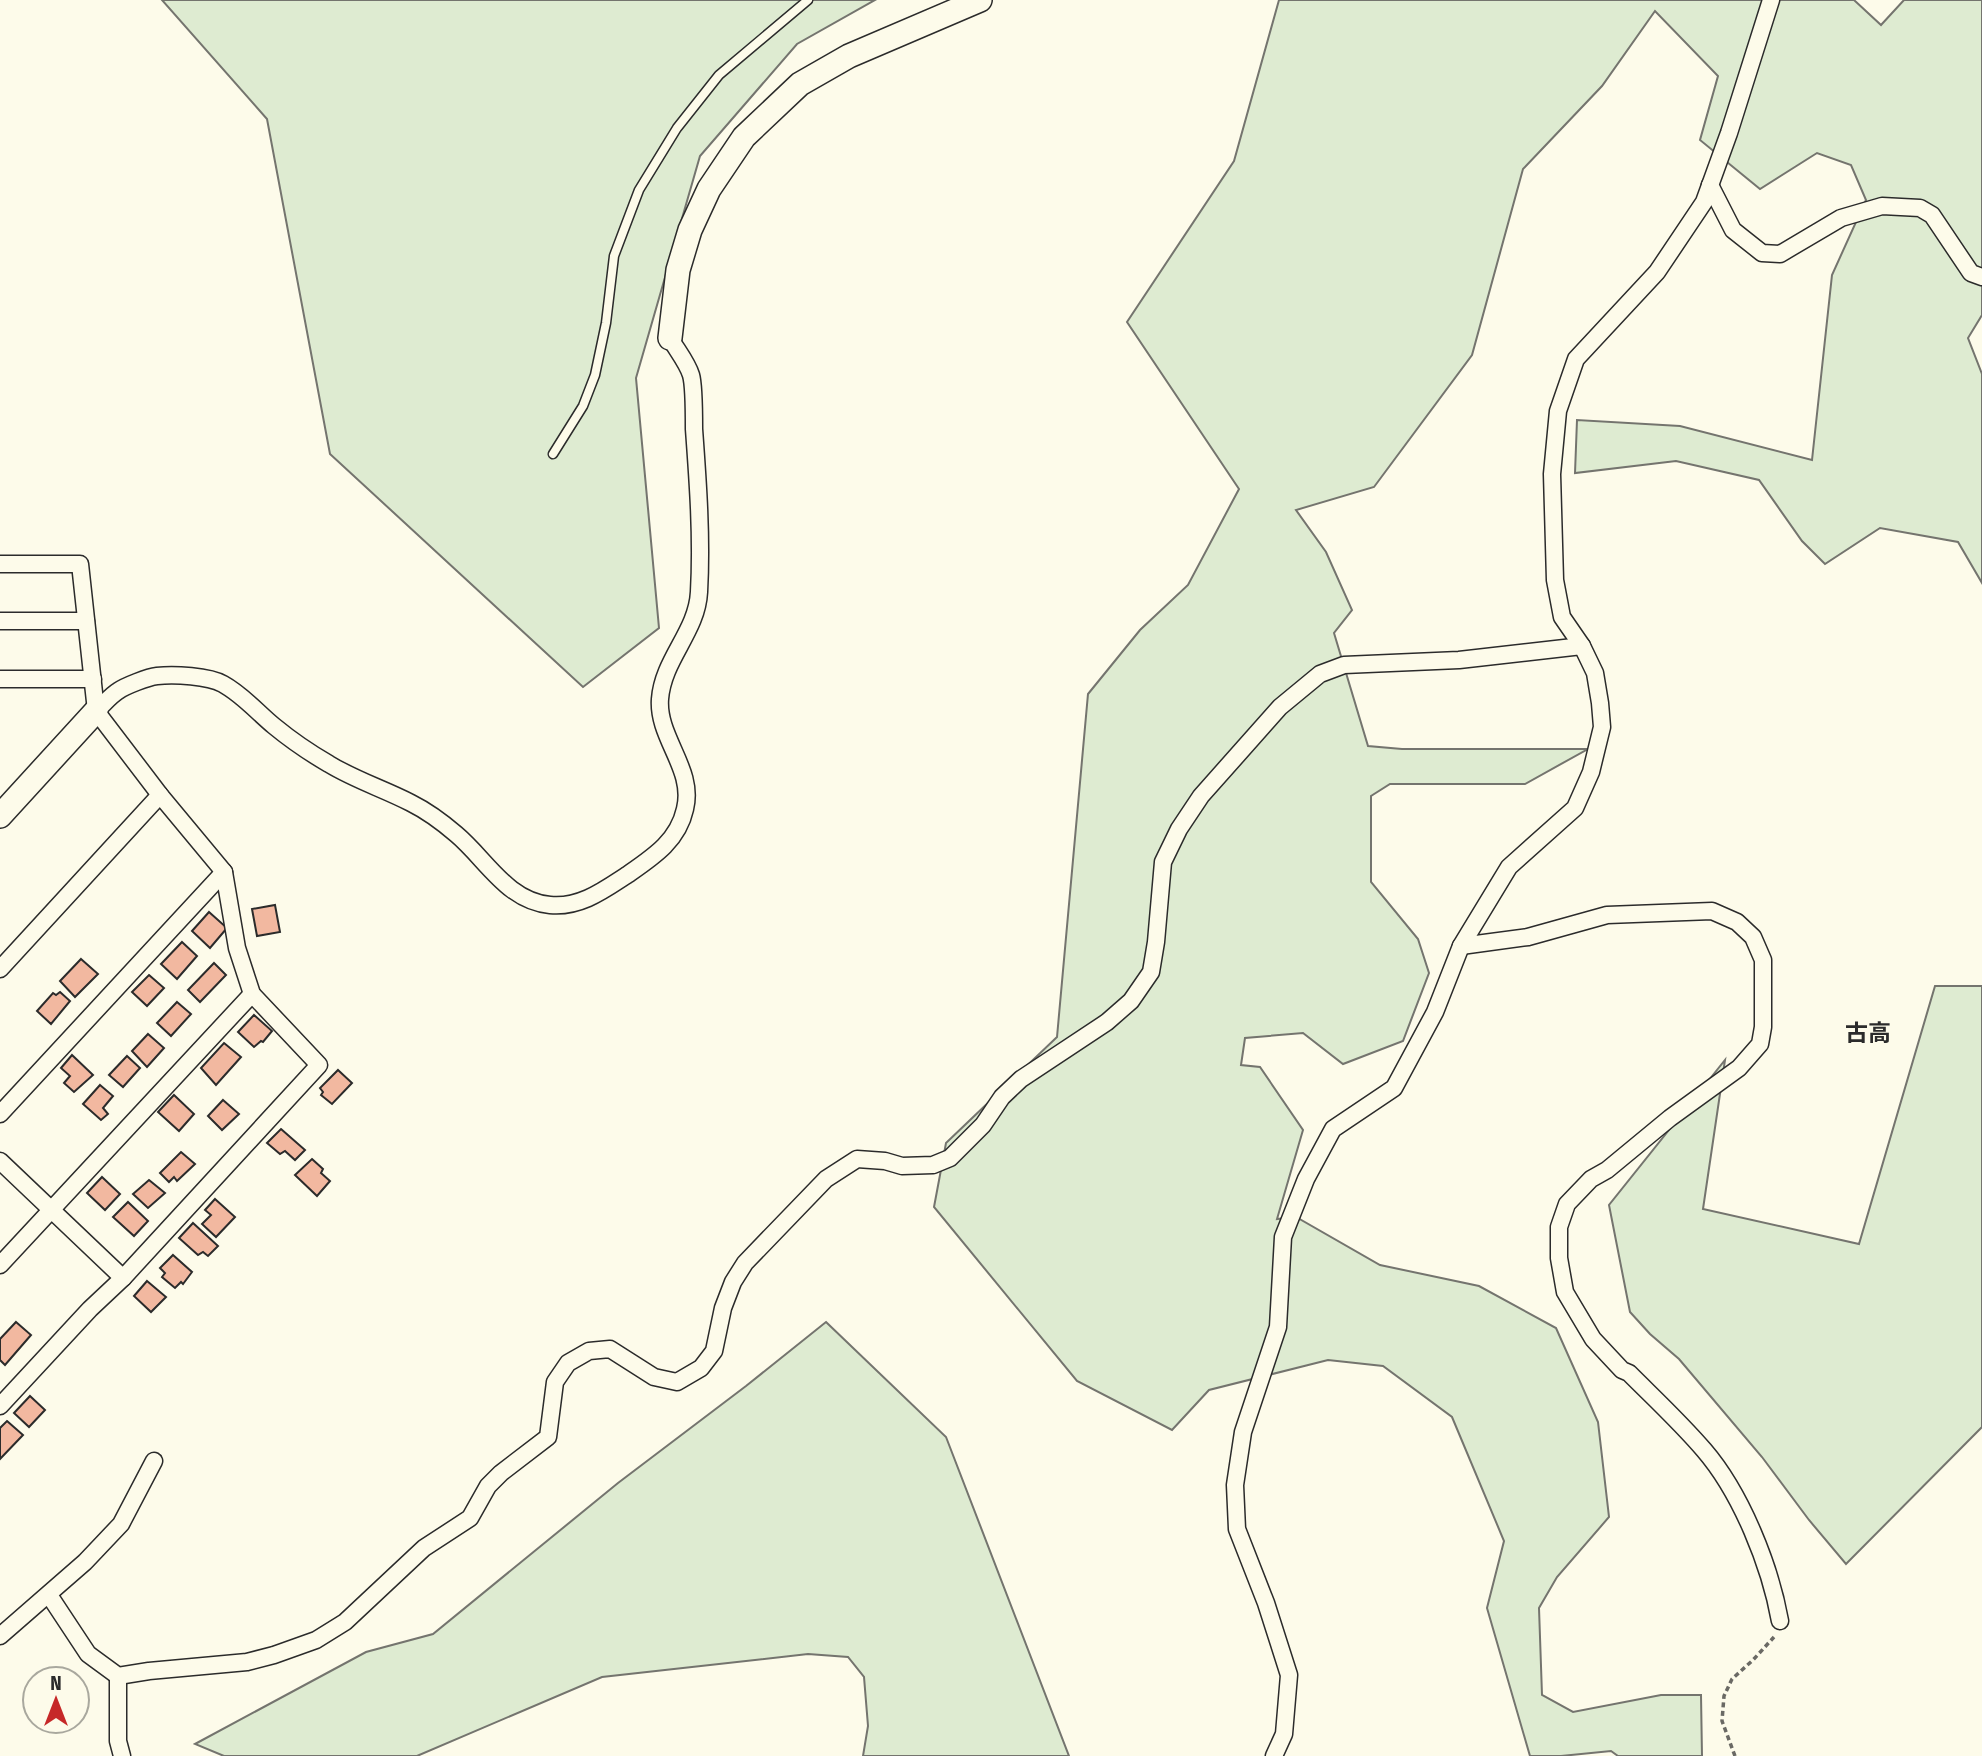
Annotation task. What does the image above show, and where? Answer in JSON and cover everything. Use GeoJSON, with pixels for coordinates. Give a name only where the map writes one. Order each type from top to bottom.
{"type":"FeatureCollection","features":[{"type":"Feature","properties":{"kind":"street"},"geometry":{"type":"LineString","coordinates":[[0,816],[10,794],[118,690],[156,676],[190,677],[220,682],[244,698],[274,726],[330,765],[413,803],[459,836],[514,892],[531,901],[565,905],[582,901],[599,894],[656,856],[678,829],[688,798],[686,781],[662,719],[659,702],[672,658],[693,624],[699,594],[700,525],[691,375],[670,338],[678,270],[690,230],[709,189],[744,137],[800,84],[849,57],[980,0]]}},
{"type":"Feature","properties":{"kind":"street"},"geometry":{"type":"LineString","coordinates":[[1274,1756],[1284,1734],[1289,1675],[1266,1603],[1237,1529],[1235,1485],[1244,1432],[1278,1327],[1283,1237],[1306,1179],[1333,1129],[1394,1088],[1435,1012],[1461,946],[1509,867],[1575,808],[1591,772],[1602,727],[1595,673],[1582,646],[1562,617],[1555,580],[1552,474],[1558,411],[1576,359],[1657,272],[1704,202],[1771,0]]}},
{"type":"Feature","properties":{"kind":"street"},"geometry":{"type":"LineString","coordinates":[[1710,185],[1733,230],[1762,253],[1780,254],[1841,218],[1882,206],[1920,208],[1932,215],[1971,273],[1982,276]]}},
{"type":"Feature","properties":{"kind":"street"},"geometry":{"type":"LineString","coordinates":[[0,564],[80,564],[96,712],[224,872],[237,948],[252,994],[319,1065],[123,1278],[90,1309],[0,1406]]}},
{"type":"Feature","properties":{"kind":"street"},"geometry":{"type":"LineString","coordinates":[[0,621],[86,621]]}},
{"type":"Feature","properties":{"kind":"street"},"geometry":{"type":"LineString","coordinates":[[49,1595],[88,1654],[118,1676],[256,1660],[316,1640],[345,1622],[424,1548],[470,1518],[488,1486],[548,1437],[555,1382],[568,1363],[589,1351],[610,1349],[654,1377],[677,1382],[701,1368],[715,1351],[723,1308],[733,1282],[746,1263],[826,1179],[857,1159],[885,1161],[902,1166],[933,1165],[950,1158],[983,1125],[1002,1097],[1021,1079],[1107,1022],[1130,1001],[1151,972],[1163,862],[1179,829],[1201,796],[1280,707],[1320,674],[1344,665],[1459,660],[1582,646]]}},
{"type":"Feature","properties":{"kind":"street"},"geometry":{"type":"LineString","coordinates":[[0,679],[93,679]]}},
{"type":"Feature","properties":{"kind":"street"},"geometry":{"type":"LineString","coordinates":[[0,969],[160,794]]}},
{"type":"Feature","properties":{"kind":"street"},"geometry":{"type":"LineString","coordinates":[[0,1114],[224,872]]}},
{"type":"Feature","properties":{"kind":"street"},"geometry":{"type":"LineString","coordinates":[[1461,946],[1528,937],[1607,915],[1712,911],[1737,922],[1753,937],[1763,960],[1763,1027],[1760,1044],[1739,1068],[1670,1118],[1607,1170],[1591,1179],[1567,1204],[1559,1227],[1559,1258],[1565,1292],[1593,1339],[1705,1450],[1734,1492],[1758,1547],[1777,1602],[1780,1620]]}},
{"type":"Feature","properties":{"kind":"street"},"geometry":{"type":"LineString","coordinates":[[0,1265],[252,994]]}},
{"type":"Feature","properties":{"kind":"street"},"geometry":{"type":"LineString","coordinates":[[0,1161],[123,1278]]}},
{"type":"Feature","properties":{"kind":"street"},"geometry":{"type":"LineString","coordinates":[[0,1636],[85,1562],[121,1524],[154,1461]]}},
{"type":"Feature","properties":{"kind":"street"},"geometry":{"type":"LineString","coordinates":[[118,1676],[118,1741],[122,1756]]}},
{"type":"Feature","properties":{"kind":"lane"},"geometry":{"type":"LineString","coordinates":[[553,454],[583,406],[595,375],[606,323],[614,256],[639,190],[677,128],[719,75],[807,0]]}},
{"type":"Feature","properties":{"kind":"path"},"geometry":{"type":"LineString","coordinates":[[1735,1756],[1722,1721],[1724,1696],[1731,1679],[1775,1636],[1780,1620]]}},
{"type":"Feature","properties":{"kind":"green space"},"geometry":{"type":"Polygon","coordinates":[[[162,0],[875,0],[797,44],[700,156],[636,378],[659,628],[583,687],[330,454],[267,119],[162,0]]]}},
{"type":"Feature","properties":{"kind":"green space"},"geometry":{"type":"Polygon","coordinates":[[[1279,0],[1854,0],[1881,25],[1904,0],[1982,0],[1982,315],[1968,338],[1982,374],[1982,583],[1958,542],[1880,528],[1825,564],[1802,541],[1759,480],[1676,461],[1575,473],[1577,420],[1680,426],[1812,460],[1832,275],[1866,200],[1851,165],[1817,153],[1760,189],[1700,140],[1718,76],[1655,11],[1602,86],[1523,169],[1472,355],[1374,487],[1296,510],[1326,552],[1352,610],[1334,633],[1368,746],[1402,749],[1588,749],[1525,784],[1390,784],[1371,796],[1371,882],[1418,939],[1429,973],[1403,1041],[1343,1064],[1303,1033],[1245,1038],[1241,1065],[1260,1067],[1303,1130],[1277,1219],[1296,1217],[1380,1265],[1479,1286],[1556,1328],[1598,1422],[1609,1517],[1557,1577],[1539,1608],[1542,1695],[1573,1712],[1661,1695],[1701,1695],[1702,1756],[1618,1756],[1611,1751],[1530,1756],[1487,1608],[1504,1541],[1452,1417],[1383,1366],[1328,1360],[1209,1390],[1172,1430],[1077,1381],[934,1207],[946,1143],[1057,1037],[1088,694],[1140,630],[1188,585],[1239,489],[1127,322],[1234,161],[1279,0]]]}},
{"type":"Feature","properties":{"kind":"green space"},"geometry":{"type":"Polygon","coordinates":[[[1935,986],[1982,986],[1982,1427],[1846,1564],[1762,1457],[1679,1359],[1630,1312],[1609,1205],[1725,1060],[1703,1209],[1859,1244],[1935,986]]]}},
{"type":"Feature","properties":{"kind":"green space"},"geometry":{"type":"Polygon","coordinates":[[[826,1322],[946,1437],[1069,1756],[863,1756],[868,1726],[864,1677],[848,1657],[808,1654],[602,1677],[417,1756],[224,1756],[195,1744],[366,1652],[433,1634],[618,1483],[826,1322]]]}},
{"type":"Feature","properties":{"kind":"building"},"geometry":{"type":"Polygon","coordinates":[[[275,905],[280,932],[257,936],[252,909],[275,905]]]}},
{"type":"Feature","properties":{"kind":"building"},"geometry":{"type":"Polygon","coordinates":[[[209,912],[227,928],[210,948],[192,931],[209,912]]]}},
{"type":"Feature","properties":{"kind":"building"},"geometry":{"type":"Polygon","coordinates":[[[182,942],[197,956],[177,979],[161,964],[182,942]]]}},
{"type":"Feature","properties":{"kind":"building"},"geometry":{"type":"Polygon","coordinates":[[[81,959],[98,974],[75,997],[60,981],[81,959]]]}},
{"type":"Feature","properties":{"kind":"building"},"geometry":{"type":"Polygon","coordinates":[[[214,963],[226,975],[200,1002],[188,990],[214,963]]]}},
{"type":"Feature","properties":{"kind":"building"},"geometry":{"type":"Polygon","coordinates":[[[149,975],[164,988],[147,1006],[132,992],[149,975]]]}},
{"type":"Feature","properties":{"kind":"building"},"geometry":{"type":"Polygon","coordinates":[[[60,992],[70,1001],[51,1024],[37,1011],[53,993],[56,995],[60,992]]]}},
{"type":"Feature","properties":{"kind":"building"},"geometry":{"type":"Polygon","coordinates":[[[177,1002],[191,1014],[171,1036],[157,1023],[177,1002]]]}},
{"type":"Feature","properties":{"kind":"building"},"geometry":{"type":"Polygon","coordinates":[[[254,1015],[272,1031],[263,1042],[254,1047],[238,1032],[254,1015]]]}},
{"type":"Feature","properties":{"kind":"building"},"geometry":{"type":"Polygon","coordinates":[[[148,1034],[164,1048],[147,1067],[132,1051],[148,1034]]]}},
{"type":"Feature","properties":{"kind":"building"},"geometry":{"type":"Polygon","coordinates":[[[224,1043],[241,1057],[216,1085],[201,1068],[224,1043]]]}},
{"type":"Feature","properties":{"kind":"building"},"geometry":{"type":"Polygon","coordinates":[[[72,1055],[93,1075],[74,1092],[64,1083],[70,1076],[61,1068],[72,1055]]]}},
{"type":"Feature","properties":{"kind":"building"},"geometry":{"type":"Polygon","coordinates":[[[127,1056],[140,1068],[123,1087],[109,1075],[127,1056]]]}},
{"type":"Feature","properties":{"kind":"building"},"geometry":{"type":"Polygon","coordinates":[[[338,1070],[352,1083],[332,1104],[321,1095],[323,1092],[320,1088],[338,1070]]]}},
{"type":"Feature","properties":{"kind":"building"},"geometry":{"type":"Polygon","coordinates":[[[100,1085],[113,1096],[103,1108],[108,1114],[101,1120],[83,1104],[100,1085]]]}},
{"type":"Feature","properties":{"kind":"building"},"geometry":{"type":"Polygon","coordinates":[[[174,1095],[194,1114],[179,1131],[158,1112],[174,1095]]]}},
{"type":"Feature","properties":{"kind":"building"},"geometry":{"type":"Polygon","coordinates":[[[223,1100],[239,1114],[222,1130],[208,1116],[223,1100]]]}},
{"type":"Feature","properties":{"kind":"building"},"geometry":{"type":"Polygon","coordinates":[[[281,1129],[305,1150],[295,1160],[285,1151],[280,1154],[267,1143],[281,1129]]]}},
{"type":"Feature","properties":{"kind":"building"},"geometry":{"type":"Polygon","coordinates":[[[181,1152],[195,1164],[177,1181],[174,1177],[169,1182],[160,1173],[181,1152]]]}},
{"type":"Feature","properties":{"kind":"building"},"geometry":{"type":"Polygon","coordinates":[[[312,1159],[323,1169],[321,1173],[330,1181],[317,1196],[295,1175],[312,1159]]]}},
{"type":"Feature","properties":{"kind":"building"},"geometry":{"type":"Polygon","coordinates":[[[102,1177],[120,1194],[105,1210],[87,1193],[102,1177]]]}},
{"type":"Feature","properties":{"kind":"building"},"geometry":{"type":"Polygon","coordinates":[[[149,1180],[165,1193],[148,1208],[133,1194],[149,1180]]]}},
{"type":"Feature","properties":{"kind":"building"},"geometry":{"type":"Polygon","coordinates":[[[215,1199],[235,1217],[216,1237],[202,1224],[211,1215],[205,1210],[215,1199]]]}},
{"type":"Feature","properties":{"kind":"building"},"geometry":{"type":"Polygon","coordinates":[[[128,1202],[148,1221],[134,1236],[113,1217],[128,1202]]]}},
{"type":"Feature","properties":{"kind":"building"},"geometry":{"type":"Polygon","coordinates":[[[193,1223],[218,1246],[208,1256],[203,1252],[198,1255],[179,1238],[193,1223]]]}},
{"type":"Feature","properties":{"kind":"building"},"geometry":{"type":"Polygon","coordinates":[[[173,1255],[192,1272],[183,1284],[181,1282],[175,1288],[162,1277],[165,1273],[160,1268],[173,1255]]]}},
{"type":"Feature","properties":{"kind":"building"},"geometry":{"type":"Polygon","coordinates":[[[147,1281],[166,1297],[151,1312],[134,1296],[147,1281]]]}},
{"type":"Feature","properties":{"kind":"building"},"geometry":{"type":"Polygon","coordinates":[[[16,1322],[31,1335],[5,1365],[0,1360],[0,1339],[16,1322]]]}},
{"type":"Feature","properties":{"kind":"building"},"geometry":{"type":"Polygon","coordinates":[[[30,1396],[45,1410],[29,1427],[14,1413],[30,1396]]]}},
{"type":"Feature","properties":{"kind":"building"},"geometry":{"type":"Polygon","coordinates":[[[7,1421],[23,1435],[0,1459],[0,1428],[7,1421]]]}},
{"type":"Feature","properties":{"kind":"district","name":"古高"},"geometry":{"type":"Point","coordinates":[1868,1033]}}]}
